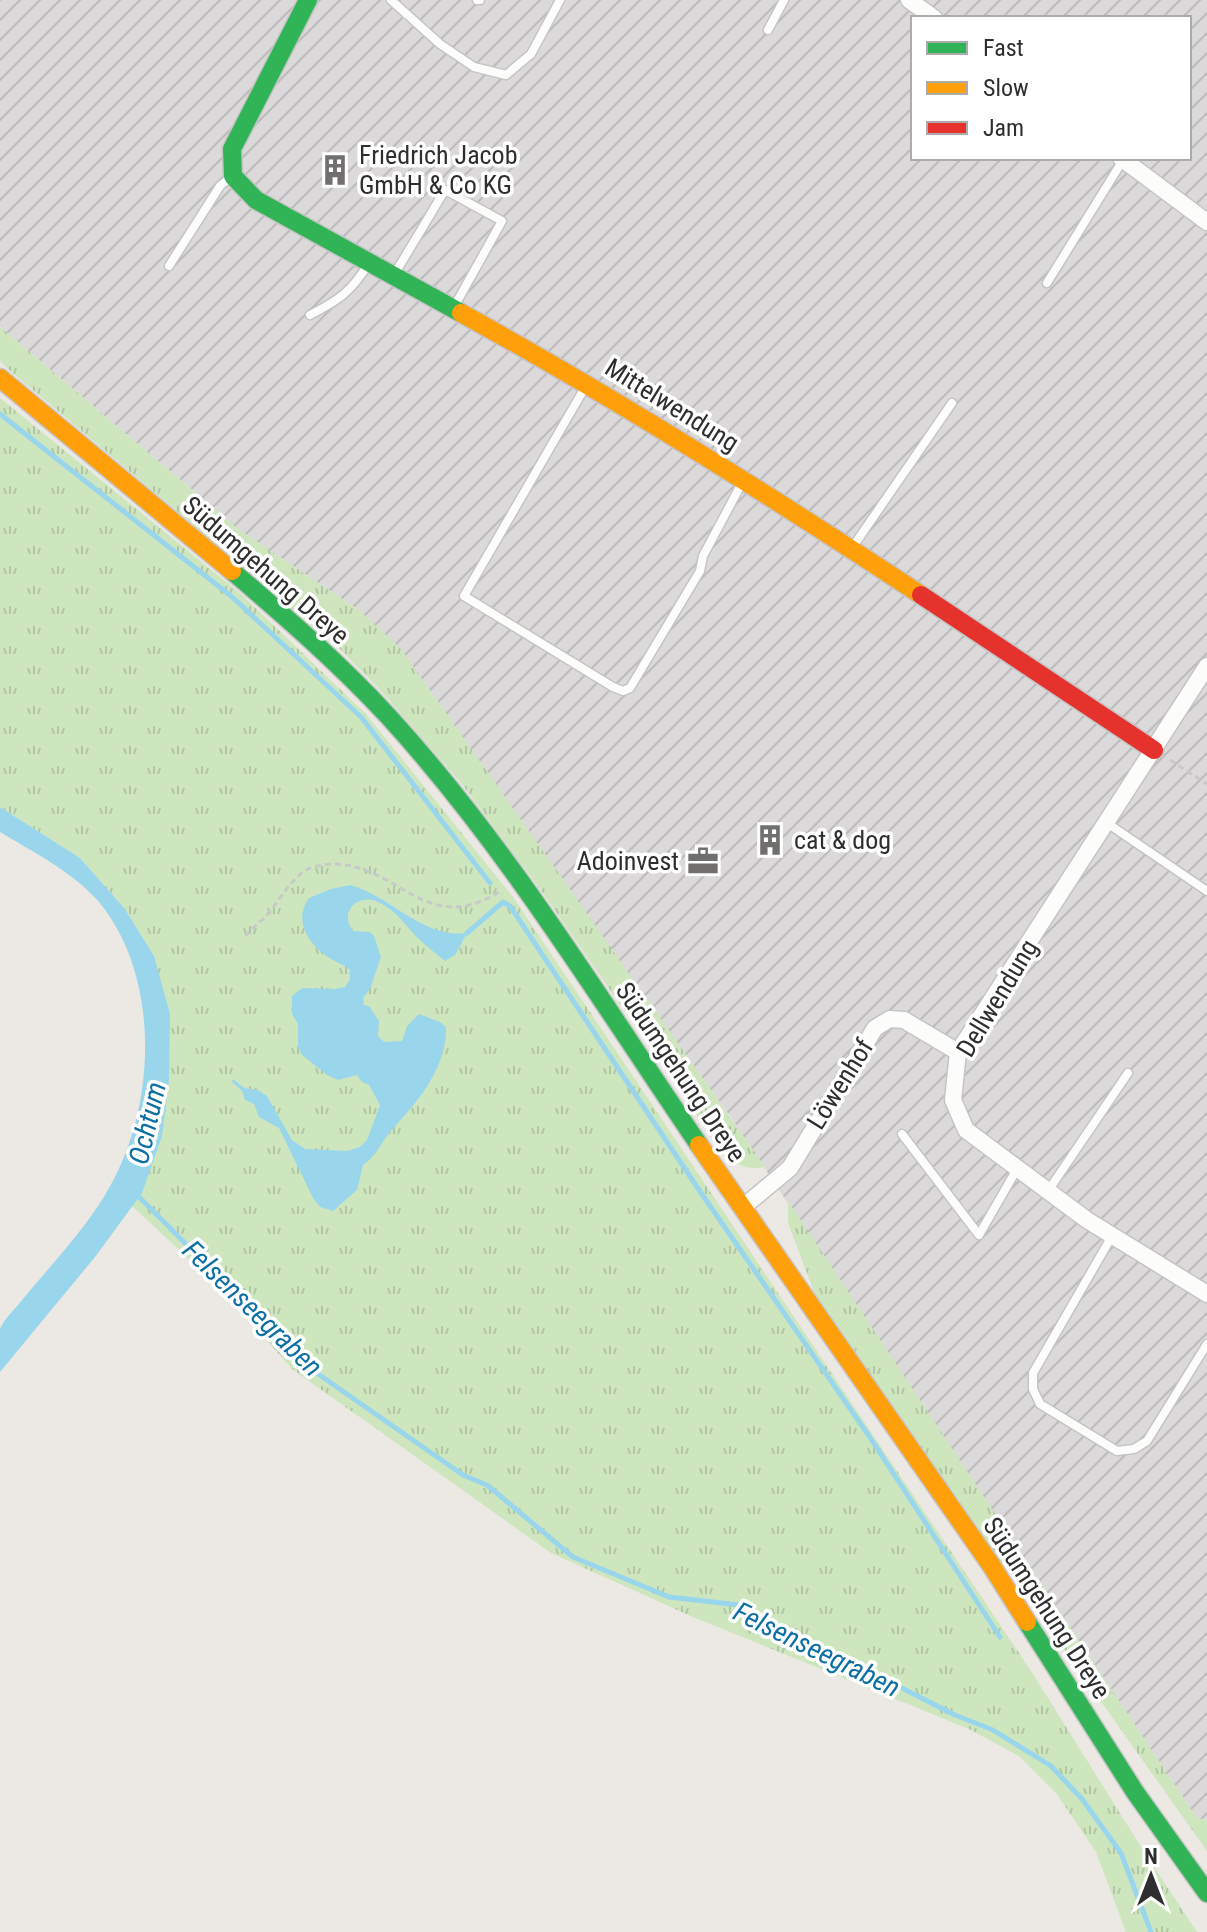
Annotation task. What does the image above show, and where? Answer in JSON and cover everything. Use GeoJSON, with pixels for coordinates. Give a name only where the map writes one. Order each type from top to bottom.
{"type":"FeatureCollection","features":[{"type":"Feature","properties":{"kind":"main road"},"geometry":{"type":"LineString","coordinates":[[233,176],[232,149],[308,0]]}},
{"type":"Feature","properties":{"kind":"main road","name":"Mittelwendung"},"geometry":{"type":"LineString","coordinates":[[233,176],[256,200],[588,383],[851,549],[1154,750]]}},
{"type":"Feature","properties":{"kind":"main road","name":"Südumgehung Dreye"},"geometry":{"type":"LineString","coordinates":[[0,378],[285,616],[387,715],[452,791],[518,879],[991,1565],[1135,1792],[1207,1893]]}},
{"type":"Feature","properties":{"kind":"street"},"geometry":{"type":"LineString","coordinates":[[909,0],[931,16]]}},
{"type":"Feature","properties":{"kind":"street"},"geometry":{"type":"LineString","coordinates":[[1123,160],[1207,222]]}},
{"type":"Feature","properties":{"kind":"street"},"geometry":{"type":"LineString","coordinates":[[1154,750],[1207,666]]}},
{"type":"Feature","properties":{"kind":"street","name":"Dellwendung"},"geometry":{"type":"LineString","coordinates":[[1154,750],[958,1052],[953,1100],[966,1130],[1017,1168],[1113,1236],[1205,1287]]}},
{"type":"Feature","properties":{"kind":"street","name":"Löwenhof"},"geometry":{"type":"LineString","coordinates":[[742,1208],[790,1168],[875,1028],[890,1019],[904,1020],[958,1052]]}},
{"type":"Feature","properties":{"kind":"lane"},"geometry":{"type":"LineString","coordinates":[[391,0],[440,44],[474,67],[506,75],[531,54],[560,0]]}},
{"type":"Feature","properties":{"kind":"lane"},"geometry":{"type":"LineString","coordinates":[[768,30],[784,0]]}},
{"type":"Feature","properties":{"kind":"lane"},"geometry":{"type":"LineString","coordinates":[[1047,283],[1121,160]]}},
{"type":"Feature","properties":{"kind":"lane"},"geometry":{"type":"LineString","coordinates":[[169,266],[220,186],[233,176]]}},
{"type":"Feature","properties":{"kind":"lane"},"geometry":{"type":"LineString","coordinates":[[394,276],[445,190],[502,221],[453,309]]}},
{"type":"Feature","properties":{"kind":"lane"},"geometry":{"type":"LineString","coordinates":[[310,315],[342,298],[355,285],[369,262]]}},
{"type":"Feature","properties":{"kind":"lane"},"geometry":{"type":"LineString","coordinates":[[588,383],[464,596],[623,691],[630,688],[700,571],[703,556],[743,480]]}},
{"type":"Feature","properties":{"kind":"lane"},"geometry":{"type":"LineString","coordinates":[[851,549],[952,403]]}},
{"type":"Feature","properties":{"kind":"lane"},"geometry":{"type":"LineString","coordinates":[[1107,823],[1207,891]]}},
{"type":"Feature","properties":{"kind":"lane"},"geometry":{"type":"LineString","coordinates":[[1048,1191],[1128,1073]]}},
{"type":"Feature","properties":{"kind":"lane"},"geometry":{"type":"LineString","coordinates":[[902,1134],[979,1235],[1017,1168]]}},
{"type":"Feature","properties":{"kind":"lane"},"geometry":{"type":"LineString","coordinates":[[1113,1236],[1033,1373],[1034,1395],[1040,1404],[1117,1451],[1134,1449],[1147,1441],[1207,1344]]}},
{"type":"Feature","properties":{"kind":"path"},"geometry":{"type":"LineString","coordinates":[[1154,750],[1207,784]]}},
{"type":"Feature","properties":{"kind":"path"},"geometry":{"type":"LineString","coordinates":[[245,936],[307,869],[329,864],[353,866],[380,876],[432,904],[448,907],[471,906],[518,879]]}},
{"type":"Feature","properties":{"kind":"shaded area"},"geometry":{"type":"Polygon","coordinates":[[[0,0],[1207,0],[1207,1821],[1196,1817],[730,1116],[360,611],[238,529],[0,327],[0,0]]]}},
{"type":"Feature","properties":{"kind":"green space"},"geometry":{"type":"Polygon","coordinates":[[[0,327],[238,529],[360,611],[401,649],[765,1167],[741,1165],[713,1139],[540,889],[461,783],[381,691],[337,646],[9,370],[0,361],[0,327]]]}},
{"type":"Feature","properties":{"kind":"green space"},"geometry":{"type":"Polygon","coordinates":[[[0,398],[241,594],[366,714],[513,897],[1033,1674],[1197,1932],[1126,1932],[1096,1852],[1056,1793],[1019,1756],[969,1729],[693,1617],[551,1553],[292,1369],[219,1287],[132,1206],[142,1193],[154,956],[125,909],[80,858],[0,807],[0,398]]]}},
{"type":"Feature","properties":{"kind":"green space"},"geometry":{"type":"Polygon","coordinates":[[[788,1201],[1196,1817],[1207,1821],[1207,1851],[818,1303],[788,1223],[788,1201]]]}},
{"type":"Feature","properties":{"kind":"water","name":"Ochtum"},"geometry":{"type":"Polygon","coordinates":[[[0,807],[80,858],[125,909],[154,956],[170,1014],[169,1080],[162,1136],[142,1193],[95,1257],[0,1372],[2,1325],[86,1223],[122,1162],[135,1126],[145,1047],[142,1007],[134,969],[120,934],[89,891],[52,863],[0,832],[0,807]]]}},
{"type":"Feature","properties":{"kind":"water"},"geometry":{"type":"Polygon","coordinates":[[[350,885],[365,890],[436,930],[467,933],[455,955],[445,961],[386,906],[364,900],[349,911],[349,924],[353,931],[370,932],[381,957],[370,989],[363,998],[364,1005],[369,1006],[379,1021],[378,1036],[384,1042],[402,1041],[407,1026],[419,1014],[446,1027],[441,1057],[429,1084],[363,1165],[357,1190],[333,1211],[320,1207],[313,1198],[279,1128],[259,1117],[254,1104],[245,1100],[242,1091],[232,1082],[233,1079],[244,1088],[258,1090],[267,1096],[292,1140],[305,1149],[347,1151],[360,1147],[367,1140],[380,1105],[369,1085],[357,1075],[338,1080],[302,1055],[298,1048],[298,1024],[292,1014],[292,996],[302,988],[335,989],[345,987],[350,979],[350,970],[314,945],[305,930],[302,914],[309,898],[350,885]]]}},
{"type":"Feature","properties":{"kind":"waterway"},"geometry":{"type":"LineString","coordinates":[[0,414],[231,596],[361,717],[490,883]]}},
{"type":"Feature","properties":{"kind":"waterway"},"geometry":{"type":"LineString","coordinates":[[467,933],[503,902],[510,906],[697,1187],[869,1436],[1000,1637]]}},
{"type":"Feature","properties":{"kind":"waterway","name":"Felsenseegraben"},"geometry":{"type":"LineString","coordinates":[[136,1194],[311,1369],[463,1475],[487,1485],[573,1557],[669,1597],[739,1605],[781,1638],[872,1673],[955,1715],[993,1730],[1051,1766],[1082,1799],[1121,1853],[1151,1932]]}},
{"type":"Feature","properties":{"kind":"traffic: fast"},"geometry":{"type":"LineString","coordinates":[[308,0],[232,149],[233,176],[256,200],[461,313]]}},
{"type":"Feature","properties":{"kind":"traffic: fast"},"geometry":{"type":"LineString","coordinates":[[232,571],[351,678],[388,716],[473,817],[551,925],[699,1145]]}},
{"type":"Feature","properties":{"kind":"traffic: fast"},"geometry":{"type":"LineString","coordinates":[[1027,1622],[1135,1792],[1207,1893]]}},
{"type":"Feature","properties":{"kind":"traffic: slow"},"geometry":{"type":"LineString","coordinates":[[461,313],[694,450],[921,595]]}},
{"type":"Feature","properties":{"kind":"traffic: slow"},"geometry":{"type":"LineString","coordinates":[[0,378],[232,571]]}},
{"type":"Feature","properties":{"kind":"traffic: slow"},"geometry":{"type":"LineString","coordinates":[[699,1145],[991,1565],[1027,1622]]}},
{"type":"Feature","properties":{"kind":"traffic: jam"},"geometry":{"type":"LineString","coordinates":[[921,595],[1154,750]]}},
{"type":"Feature","properties":{"kind":"place","name":"Friedrich Jacob GmbH & Co KG"},"geometry":{"type":"Point","coordinates":[335,170]}},
{"type":"Feature","properties":{"kind":"place","name":"cat & dog"},"geometry":{"type":"Point","coordinates":[770,840]}},
{"type":"Feature","properties":{"kind":"place","name":"Adoinvest"},"geometry":{"type":"Point","coordinates":[703,861]}}]}
